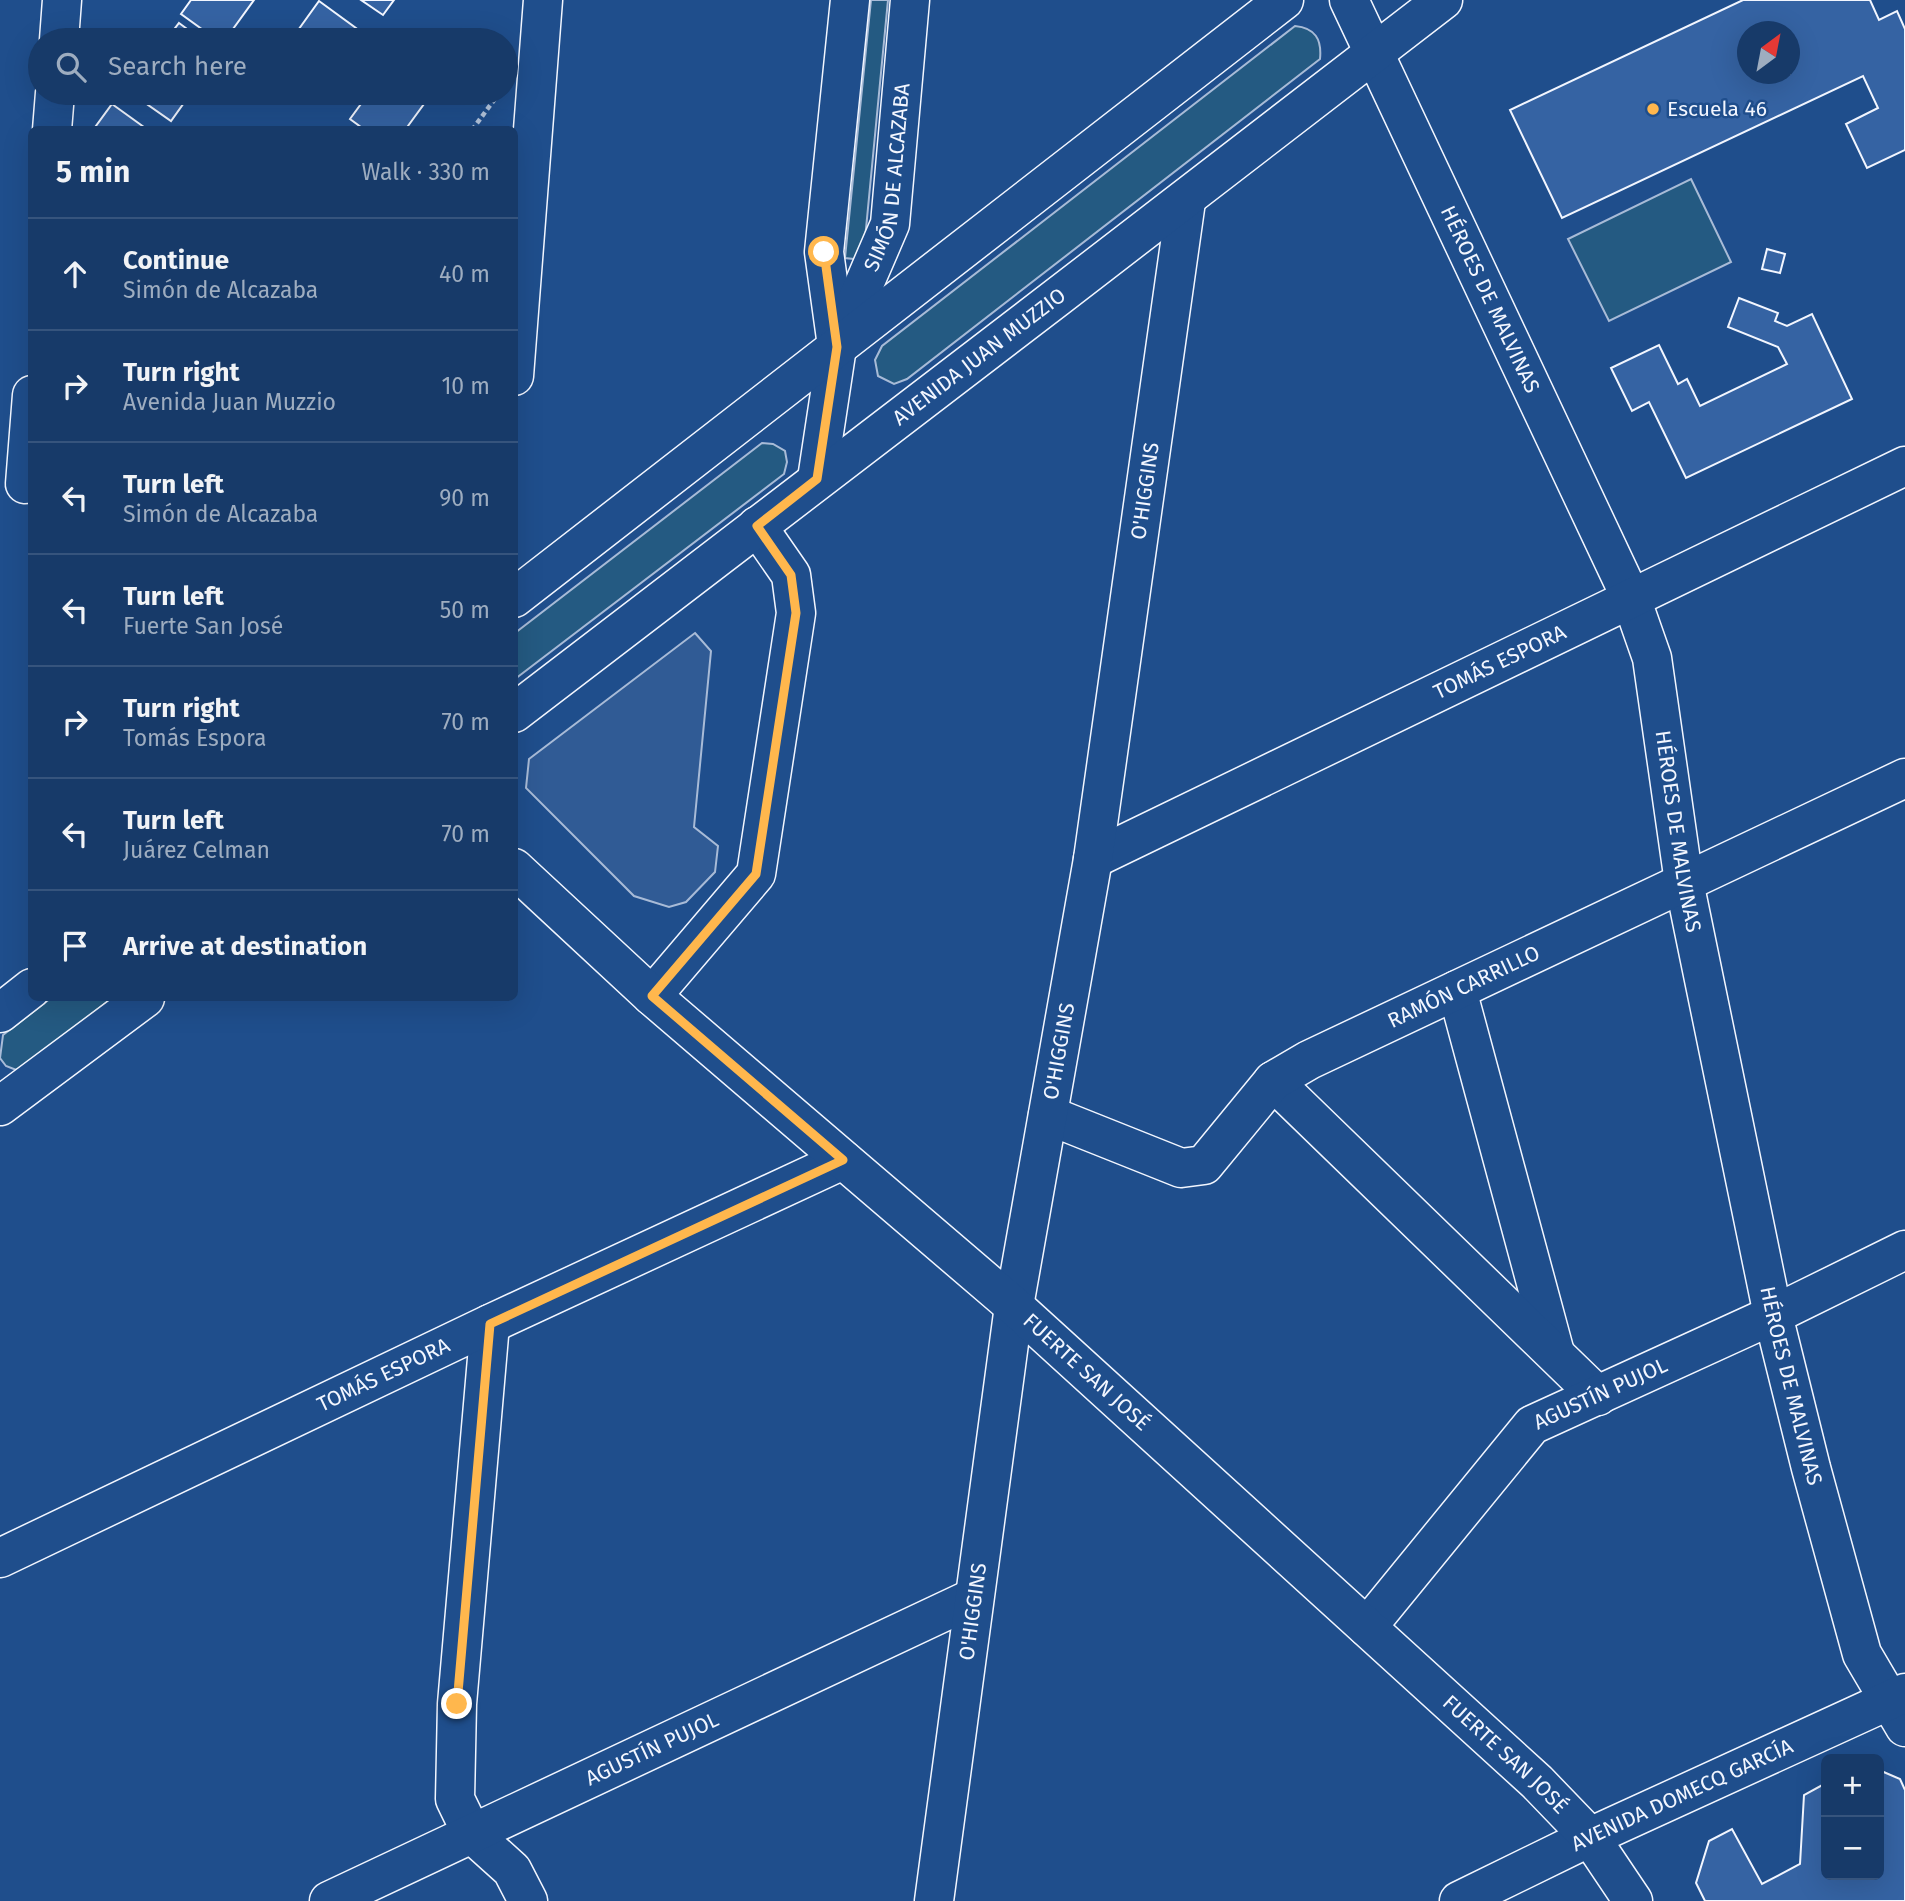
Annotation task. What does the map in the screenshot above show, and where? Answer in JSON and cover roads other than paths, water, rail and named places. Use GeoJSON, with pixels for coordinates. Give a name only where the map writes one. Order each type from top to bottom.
{"type":"FeatureCollection","features":[{"type":"Feature","properties":{"kind":"street"},"geometry":{"type":"LineString","coordinates":[[60,28],[62,0]]}},
{"type":"Feature","properties":{"kind":"street"},"geometry":{"type":"LineString","coordinates":[[518,324],[543,0]]}},
{"type":"Feature","properties":{"kind":"street","name":"SIMÓN DE ALCAZABA"},"geometry":{"type":"LineString","coordinates":[[837,347],[824,252],[850,0]]}},
{"type":"Feature","properties":{"kind":"street","name":"SIMÓN DE ALCAZABA"},"geometry":{"type":"LineString","coordinates":[[817,479],[837,347],[890,224],[910,0]]}},
{"type":"Feature","properties":{"kind":"street"},"geometry":{"type":"LineString","coordinates":[[518,595],[1284,0]]}},
{"type":"Feature","properties":{"kind":"street","name":"HÉROES DE MALVINAS"},"geometry":{"type":"LineString","coordinates":[[1349,0],[1631,598],[1651,658],[1684,882],[1773,1315],[1862,1654],[1900,1707]]}},
{"type":"Feature","properties":{"kind":"street","name":"AVENIDA JUAN MUZZIO"},"geometry":{"type":"LineString","coordinates":[[518,710],[817,479],[1186,201],[1443,0]]}},
{"type":"Feature","properties":{"kind":"street"},"geometry":{"type":"LineString","coordinates":[[52,126],[54,105]]}},
{"type":"Feature","properties":{"kind":"street","name":"O'HIGGINS"},"geometry":{"type":"LineString","coordinates":[[934,1901],[1014,1306],[1093,859],[1186,201]]}},
{"type":"Feature","properties":{"kind":"street"},"geometry":{"type":"LineString","coordinates":[[0,386],[28,389]]}},
{"type":"Feature","properties":{"kind":"street"},"geometry":{"type":"LineString","coordinates":[[19,480],[28,421]]}},
{"type":"Feature","properties":{"kind":"street","name":"TOMÁS ESPORA"},"geometry":{"type":"LineString","coordinates":[[1093,859],[1905,466]]}},
{"type":"Feature","properties":{"kind":"street"},"geometry":{"type":"LineString","coordinates":[[652,996],[756,874],[796,613],[791,575],[757,526]]}},
{"type":"Feature","properties":{"kind":"street","name":"RAMÓN CARRILLO"},"geometry":{"type":"LineString","coordinates":[[1048,1115],[1181,1168],[1204,1165],[1273,1081],[1309,1060],[1905,778]]}},
{"type":"Feature","properties":{"kind":"street","name":"FUERTE SAN JOSÉ"},"geometry":{"type":"LineString","coordinates":[[518,872],[652,996],[1014,1306],[1537,1782],[1590,1837],[1633,1901]]}},
{"type":"Feature","properties":{"kind":"street"},"geometry":{"type":"LineString","coordinates":[[1457,990],[1555,1353]]}},
{"type":"Feature","properties":{"kind":"street"},"geometry":{"type":"LineString","coordinates":[[0,1013],[28,991]]}},
{"type":"Feature","properties":{"kind":"street"},"geometry":{"type":"LineString","coordinates":[[0,1107],[141,1001]]}},
{"type":"Feature","properties":{"kind":"street"},"geometry":{"type":"LineString","coordinates":[[1273,1081],[1598,1395]]}},
{"type":"Feature","properties":{"kind":"street","name":"TOMÁS ESPORA"},"geometry":{"type":"LineString","coordinates":[[0,1558],[490,1324],[843,1160]]}},
{"type":"Feature","properties":{"kind":"street","name":"AGUSTÍN PUJOL"},"geometry":{"type":"LineString","coordinates":[[1367,1627],[1532,1425],[1773,1315],[1905,1250]]}},
{"type":"Feature","properties":{"kind":"street"},"geometry":{"type":"LineString","coordinates":[[490,1324],[457,1704],[455,1798],[472,1834],[512,1870],[528,1901]]}},
{"type":"Feature","properties":{"kind":"street","name":"AGUSTÍN PUJOL"},"geometry":{"type":"LineString","coordinates":[[330,1901],[973,1598]]}},
{"type":"Feature","properties":{"kind":"street","name":"AVENIDA DOMECQ GARCÍA"},"geometry":{"type":"LineString","coordinates":[[1459,1901],[1590,1837],[1900,1707]]}},
{"type":"Feature","properties":{"kind":"place","name":"Escuela 46"},"geometry":{"type":"Point","coordinates":[1653,109]}}]}
